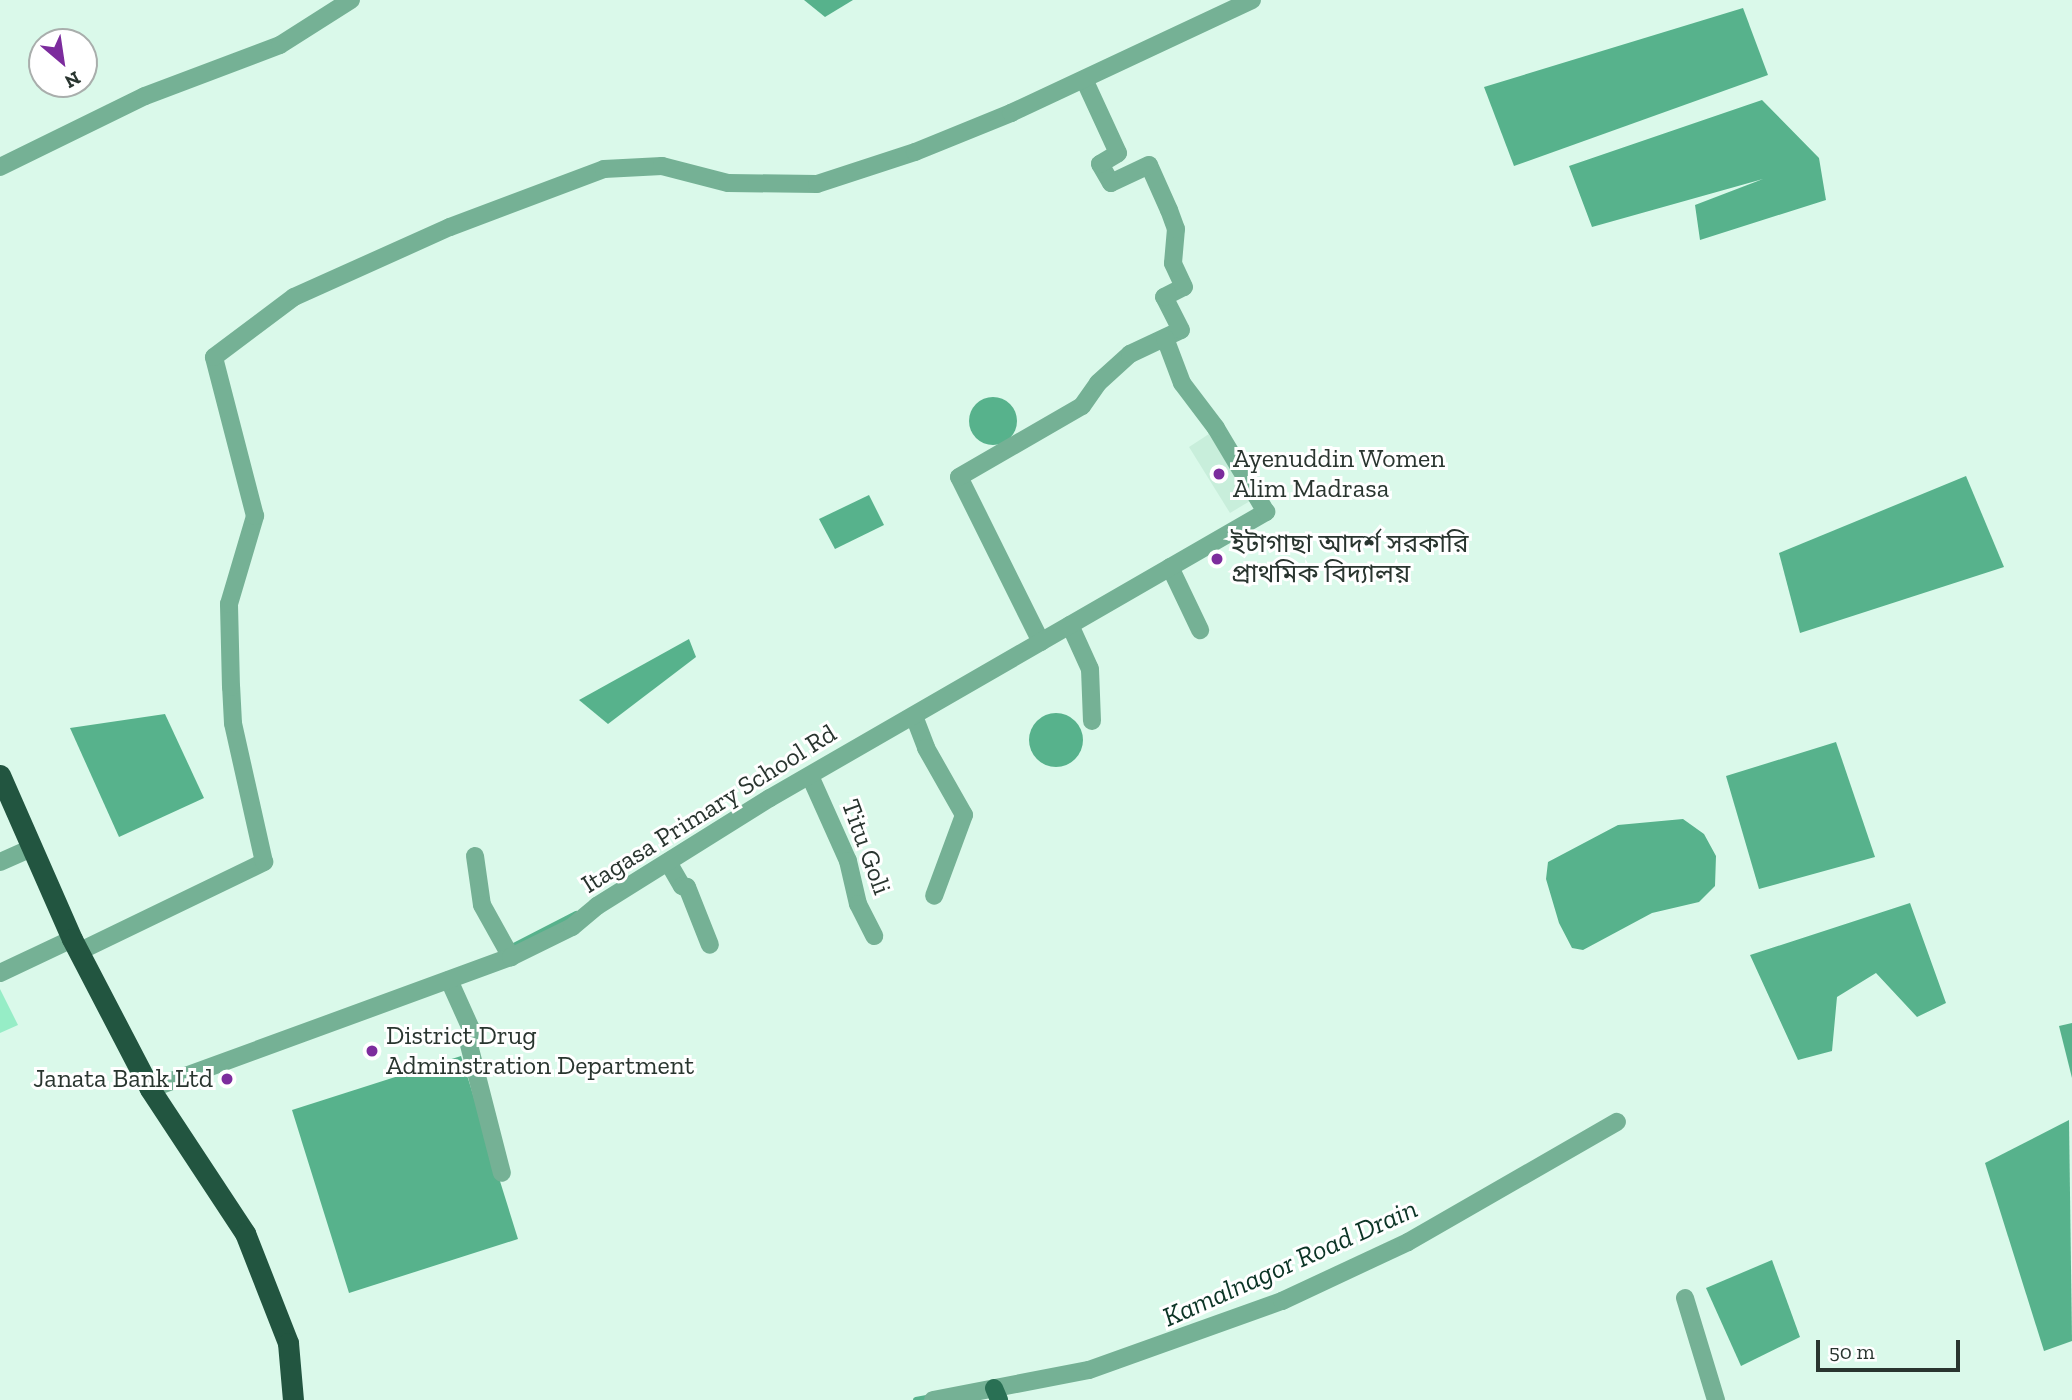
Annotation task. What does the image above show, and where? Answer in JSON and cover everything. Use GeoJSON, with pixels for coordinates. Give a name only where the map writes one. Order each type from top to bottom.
{"type":"FeatureCollection","features":[{"type":"Feature","properties":{"kind":"highway"},"geometry":{"type":"LineString","coordinates":[[0,775],[75,945],[150,1089],[246,1233],[288,1343],[293,1400]]}},
{"type":"Feature","properties":{"kind":"street"},"geometry":{"type":"LineString","coordinates":[[0,167],[145,96],[280,46],[352,0]]}},
{"type":"Feature","properties":{"kind":"street"},"geometry":{"type":"LineString","coordinates":[[0,973],[75,945],[264,862],[233,723],[229,604],[255,516],[214,356],[294,297],[450,227],[604,169],[662,166],[728,183],[817,184],[915,152],[1084,79],[1252,0]]}},
{"type":"Feature","properties":{"kind":"street"},"geometry":{"type":"LineString","coordinates":[[1041,642],[959,477],[1082,405],[1098,383],[1130,354],[1181,330],[1164,297],[1184,287],[1173,263],[1176,229],[1149,166],[1111,183],[1100,164],[1118,153],[1084,79]]}},
{"type":"Feature","properties":{"kind":"street","name":"Itagasa Primary School Rd"},"geometry":{"type":"LineString","coordinates":[[150,1089],[511,957],[572,928],[597,906],[810,776],[1266,512],[1216,428],[1182,383],[1165,338]]}},
{"type":"Feature","properties":{"kind":"street"},"geometry":{"type":"LineString","coordinates":[[1170,567],[1200,629]]}},
{"type":"Feature","properties":{"kind":"street"},"geometry":{"type":"LineString","coordinates":[[1070,625],[1090,669],[1092,721]]}},
{"type":"Feature","properties":{"kind":"street"},"geometry":{"type":"LineString","coordinates":[[914,716],[926,748],[964,815],[934,895]]}},
{"type":"Feature","properties":{"kind":"street","name":"Titu Goli"},"geometry":{"type":"LineString","coordinates":[[810,776],[848,861],[858,904],[874,936]]}},
{"type":"Feature","properties":{"kind":"street"},"geometry":{"type":"LineString","coordinates":[[0,862],[31,848]]}},
{"type":"Feature","properties":{"kind":"street"},"geometry":{"type":"LineString","coordinates":[[475,856],[482,905],[511,957]]}},
{"type":"Feature","properties":{"kind":"street"},"geometry":{"type":"LineString","coordinates":[[668,862],[682,886],[687,887],[710,945]]}},
{"type":"Feature","properties":{"kind":"street"},"geometry":{"type":"LineString","coordinates":[[449,980],[471,1029],[468,1041],[502,1173]]}},
{"type":"Feature","properties":{"kind":"street"},"geometry":{"type":"LineString","coordinates":[[933,1400],[996,1394],[1089,1370],[1282,1301],[1408,1242],[1617,1122]]}},
{"type":"Feature","properties":{"kind":"street"},"geometry":{"type":"LineString","coordinates":[[1685,1298],[1716,1400]]}},
{"type":"Feature","properties":{"kind":"shaded area"},"geometry":{"type":"Polygon","coordinates":[[[804,0],[853,0],[825,17],[804,0]]]}},
{"type":"Feature","properties":{"kind":"shaded area"},"geometry":{"type":"Polygon","coordinates":[[[1743,8],[1768,75],[1514,166],[1484,87],[1743,8]]]}},
{"type":"Feature","properties":{"kind":"shaded area"},"geometry":{"type":"Polygon","coordinates":[[[1762,100],[1819,158],[1826,200],[1700,240],[1695,205],[1763,179],[1592,227],[1569,166],[1762,100]]]}},
{"type":"Feature","properties":{"kind":"shaded area"},"geometry":{"type":"Polygon","coordinates":[[[993,397],[1002,398],[1010,404],[1016,412],[1016,430],[1010,438],[1002,444],[993,445],[984,444],[976,438],[970,430],[969,421],[970,412],[976,404],[984,398],[993,397]]]}},
{"type":"Feature","properties":{"kind":"shaded area","name":"Ayenuddin Women Alim Madrasa"},"geometry":{"type":"Polygon","coordinates":[[[1209,434],[1250,501],[1230,513],[1189,447],[1209,434]]]}},
{"type":"Feature","properties":{"kind":"shaded area"},"geometry":{"type":"Polygon","coordinates":[[[1966,476],[2004,567],[1800,633],[1779,553],[1966,476]]]}},
{"type":"Feature","properties":{"kind":"shaded area"},"geometry":{"type":"Polygon","coordinates":[[[869,495],[884,525],[835,549],[819,519],[869,495]]]}},
{"type":"Feature","properties":{"kind":"shaded area"},"geometry":{"type":"Polygon","coordinates":[[[689,639],[696,657],[608,724],[579,700],[689,639]]]}},
{"type":"Feature","properties":{"kind":"shaded area"},"geometry":{"type":"Polygon","coordinates":[[[1056,713],[1075,721],[1083,740],[1075,759],[1056,767],[1037,759],[1029,740],[1037,721],[1056,713]]]}},
{"type":"Feature","properties":{"kind":"shaded area"},"geometry":{"type":"Polygon","coordinates":[[[165,714],[204,798],[119,837],[70,728],[165,714]]]}},
{"type":"Feature","properties":{"kind":"shaded area"},"geometry":{"type":"Polygon","coordinates":[[[1836,742],[1875,857],[1759,889],[1726,776],[1836,742]]]}},
{"type":"Feature","properties":{"kind":"shaded area"},"geometry":{"type":"Polygon","coordinates":[[[1683,819],[1704,834],[1716,856],[1715,886],[1699,902],[1652,913],[1583,950],[1572,948],[1559,923],[1546,879],[1548,862],[1618,825],[1683,819]]]}},
{"type":"Feature","properties":{"kind":"shaded area"},"geometry":{"type":"Polygon","coordinates":[[[1910,903],[1946,1003],[1917,1017],[1876,973],[1837,997],[1832,1051],[1798,1060],[1750,955],[1910,903]]]}},
{"type":"Feature","properties":{"kind":"shaded area"},"geometry":{"type":"Polygon","coordinates":[[[0,989],[18,1025],[0,1033],[0,989]]]}},
{"type":"Feature","properties":{"kind":"shaded area"},"geometry":{"type":"Polygon","coordinates":[[[2072,1023],[2072,1078],[2059,1026],[2072,1023]]]}},
{"type":"Feature","properties":{"kind":"shaded area"},"geometry":{"type":"Polygon","coordinates":[[[461,1056],[518,1239],[349,1293],[292,1110],[461,1056]]]}},
{"type":"Feature","properties":{"kind":"shaded area"},"geometry":{"type":"Polygon","coordinates":[[[2069,1120],[2072,1341],[2044,1351],[1985,1163],[2069,1120]]]}},
{"type":"Feature","properties":{"kind":"shaded area"},"geometry":{"type":"Polygon","coordinates":[[[1772,1260],[1800,1337],[1741,1366],[1706,1288],[1772,1260]]]}},
{"type":"Feature","properties":{"kind":"waterway"},"geometry":{"type":"LineString","coordinates":[[514,946],[576,914]]}},
{"type":"Feature","properties":{"kind":"waterway","name":"Kamalnagor Road Drain"},"geometry":{"type":"LineString","coordinates":[[916,1400],[931,1397]]}},
{"type":"Feature","properties":{"kind":"place","name":"Ayenuddin Women Alim Madrasa"},"geometry":{"type":"Point","coordinates":[1219,474]}},
{"type":"Feature","properties":{"kind":"place","name":"ইটাগাছা আদর্শ সরকারি প্রাথমিক বিদ্যালয়"},"geometry":{"type":"Point","coordinates":[1217,559]}},
{"type":"Feature","properties":{"kind":"place","name":"District Drug Adminstration Department"},"geometry":{"type":"Point","coordinates":[372,1051]}},
{"type":"Feature","properties":{"kind":"place","name":"Janata Bank Ltd"},"geometry":{"type":"Point","coordinates":[227,1079]}}]}
